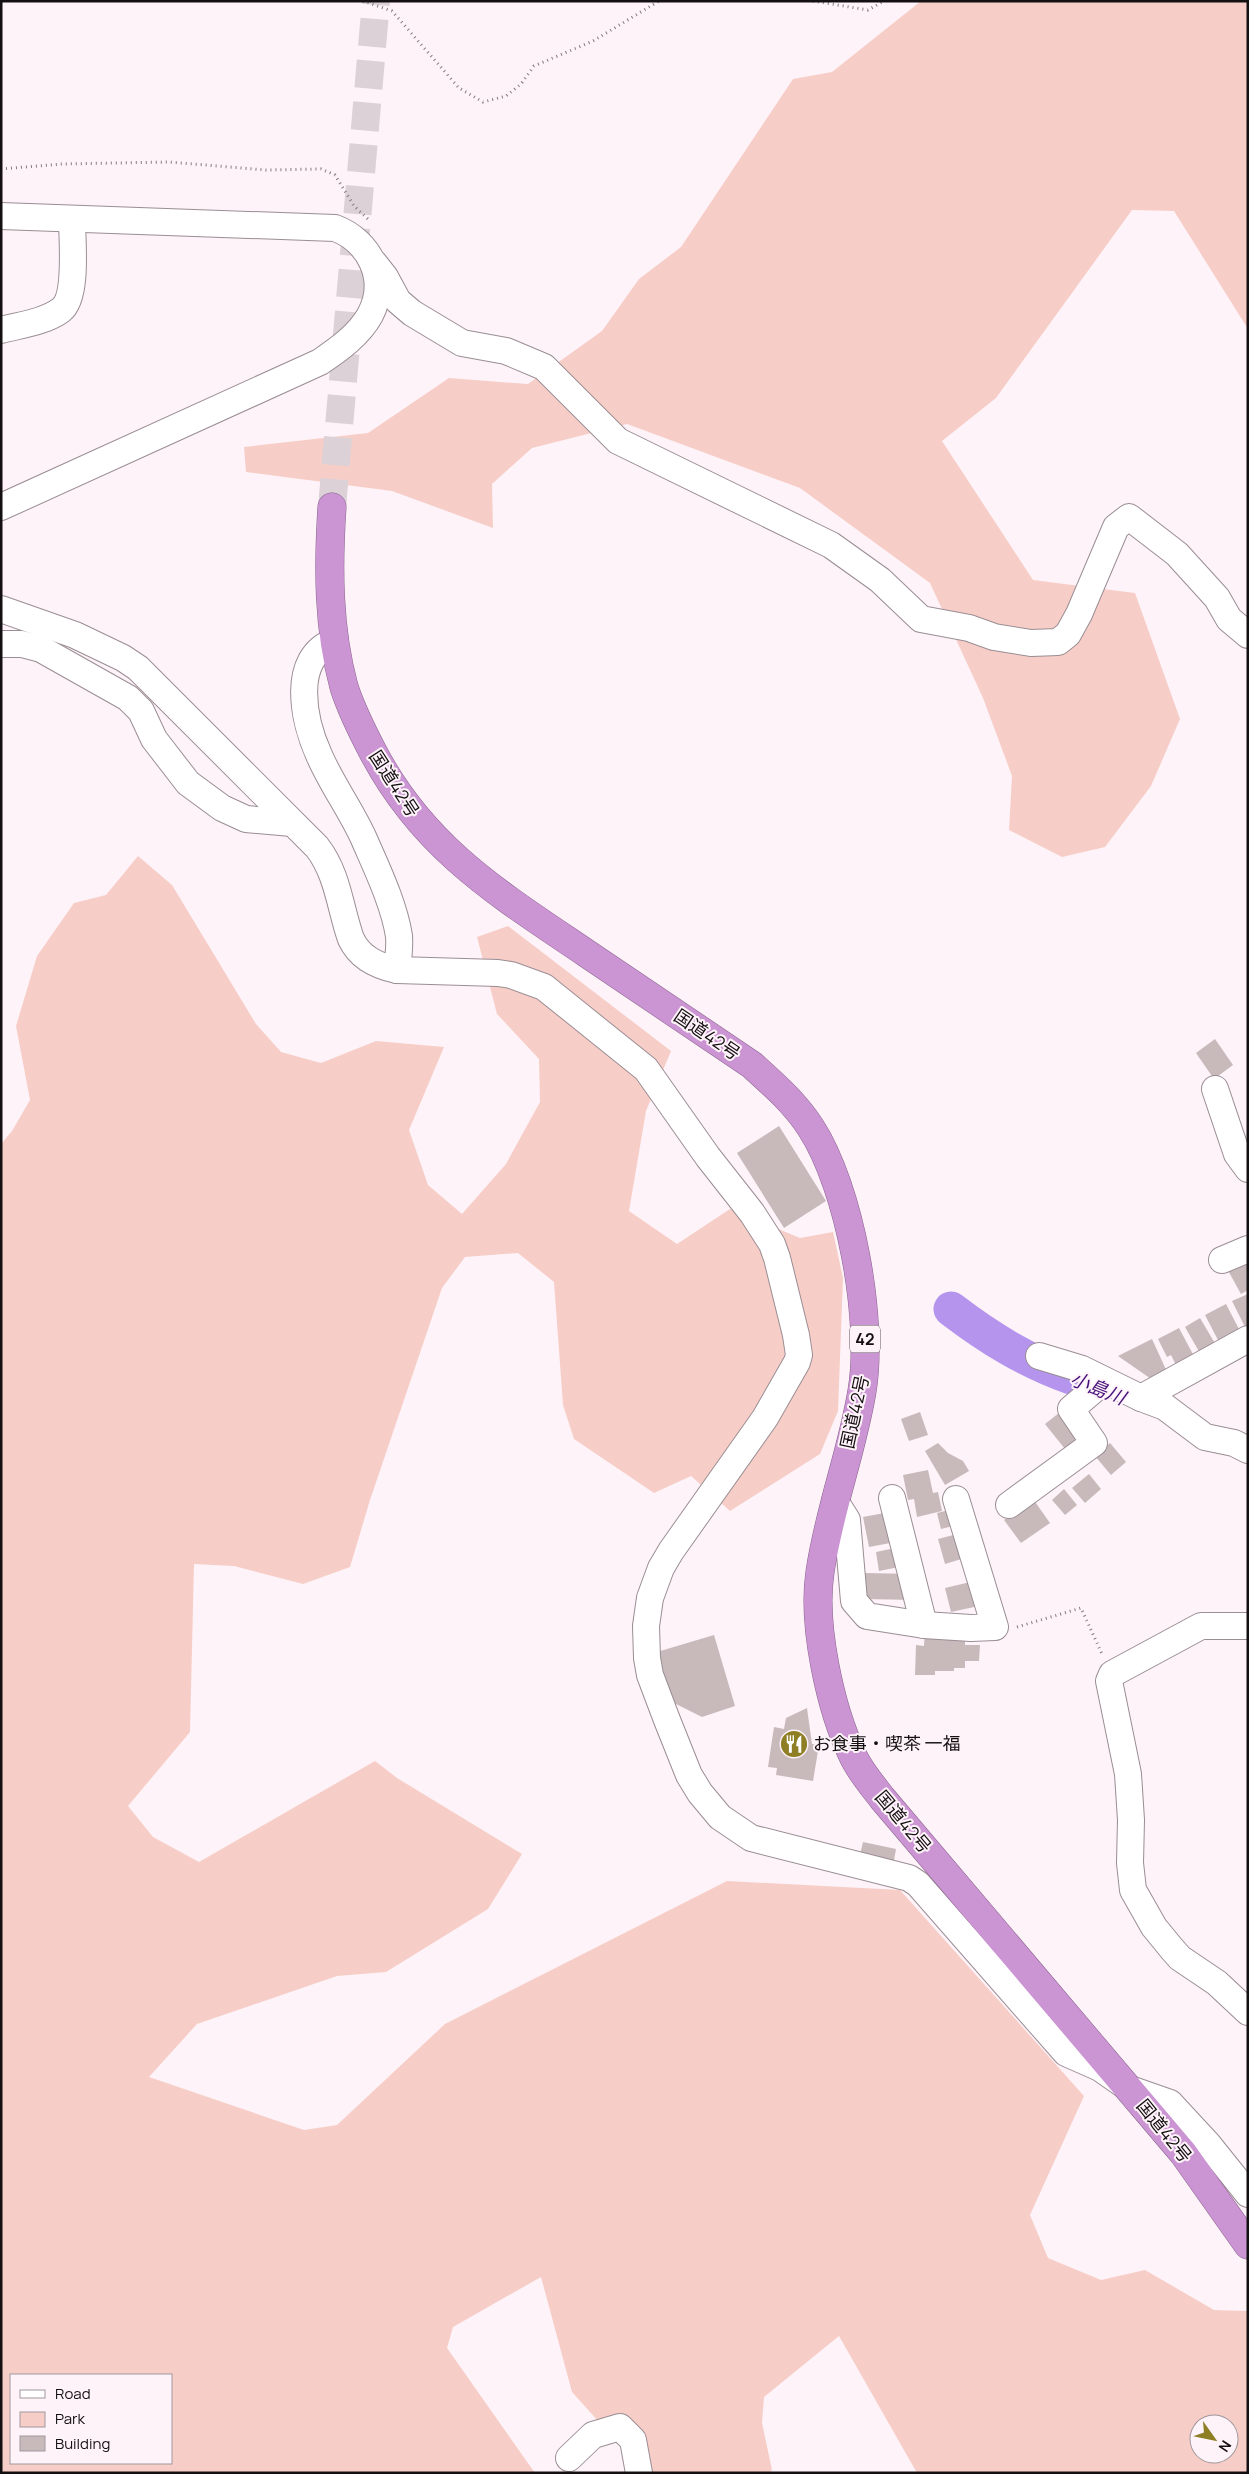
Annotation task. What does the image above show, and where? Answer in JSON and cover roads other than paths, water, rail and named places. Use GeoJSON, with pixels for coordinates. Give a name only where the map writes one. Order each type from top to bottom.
{"type":"FeatureCollection","features":[{"type":"Feature","properties":{"kind":"highway","name":"国道42号"},"geometry":{"type":"LineString","coordinates":[[332,507],[330,576],[335,641],[345,688],[366,740],[402,800],[438,843],[493,890],[752,1065],[785,1094],[811,1128],[828,1158],[846,1211],[865,1337],[862,1391],[824,1545],[818,1600],[825,1663],[838,1713],[853,1757],[865,1776],[908,1830],[1130,2089],[1206,2183],[1248,2245]]}},
{"type":"Feature","properties":{"kind":"street"},"geometry":{"type":"LineString","coordinates":[[1,216],[335,228],[358,239],[385,277],[398,301],[412,313],[462,343],[506,351],[544,367],[618,440],[830,545],[880,580],[921,619],[969,628],[994,637],[1031,642],[1058,642],[1068,634],[1079,614],[1116,527],[1129,517],[1177,554],[1216,598],[1229,619],[1248,635]]}},
{"type":"Feature","properties":{"kind":"street"},"geometry":{"type":"LineString","coordinates":[[1,330],[49,317],[64,307],[71,286],[72,219]]}},
{"type":"Feature","properties":{"kind":"street"},"geometry":{"type":"LineString","coordinates":[[1,507],[320,362],[350,339],[370,316],[378,292],[374,263]]}},
{"type":"Feature","properties":{"kind":"street"},"geometry":{"type":"LineString","coordinates":[[1,609],[75,635],[110,651],[138,668],[152,680],[326,860],[334,880],[346,927],[356,950],[373,962],[397,970],[511,975],[544,987],[646,1069],[708,1157],[752,1213],[777,1258],[799,1347],[797,1362],[765,1418],[661,1568],[654,1583],[647,1612],[647,1658],[650,1675],[689,1775],[720,1817],[751,1838],[909,1878],[928,1894],[1066,2053],[1100,2068],[1130,2089],[1170,2103],[1208,2144],[1248,2194]]}},
{"type":"Feature","properties":{"kind":"street"},"geometry":{"type":"LineString","coordinates":[[335,641],[321,648],[310,661],[306,670],[304,683],[309,722],[318,754],[360,832],[388,900],[398,936],[397,970]]}},
{"type":"Feature","properties":{"kind":"street"},"geometry":{"type":"LineString","coordinates":[[1,644],[22,644],[41,649],[128,698],[141,711],[154,739],[188,783],[222,808],[246,819],[292,823]]}},
{"type":"Feature","properties":{"kind":"street"},"geometry":{"type":"LineString","coordinates":[[1215,1089],[1237,1154],[1248,1169]]}},
{"type":"Feature","properties":{"kind":"street"},"geometry":{"type":"LineString","coordinates":[[1222,1260],[1248,1249]]}},
{"type":"Feature","properties":{"kind":"street"},"geometry":{"type":"LineString","coordinates":[[1141,1398],[1248,1339]]}},
{"type":"Feature","properties":{"kind":"street"},"geometry":{"type":"LineString","coordinates":[[1039,1356],[1082,1369],[1176,1414],[1205,1437],[1234,1443],[1248,1450]]}},
{"type":"Feature","properties":{"kind":"street"},"geometry":{"type":"LineString","coordinates":[[1009,1505],[1094,1443],[1071,1409],[1104,1381]]}},
{"type":"Feature","properties":{"kind":"street"},"geometry":{"type":"LineString","coordinates":[[892,1498],[924,1625]]}},
{"type":"Feature","properties":{"kind":"street"},"geometry":{"type":"LineString","coordinates":[[835,1501],[847,1520],[852,1595],[858,1607],[867,1616],[924,1625],[971,1628],[995,1626],[956,1499]]}},
{"type":"Feature","properties":{"kind":"street"},"geometry":{"type":"LineString","coordinates":[[1248,1626],[1201,1626],[1112,1674],[1109,1681],[1128,1774],[1131,1820],[1130,1863],[1133,1890],[1154,1927],[1180,1958],[1217,1983],[1248,2012]]}},
{"type":"Feature","properties":{"kind":"street"},"geometry":{"type":"LineString","coordinates":[[569,2458],[593,2435],[620,2427],[633,2440],[639,2473]]}},
{"type":"Feature","properties":{"kind":"waterway","name":"小島川"},"geometry":{"type":"LineString","coordinates":[[951,1309],[979,1330],[1008,1348],[1054,1371],[1071,1377]]}},
{"type":"Feature","properties":{"kind":"tunnel"},"geometry":{"type":"LineString","coordinates":[[332,507],[376,1]]}},
{"type":"Feature","properties":{"kind":"place","name":"お食事・喫茶 一福"},"geometry":{"type":"Point","coordinates":[794,1744]}}]}
